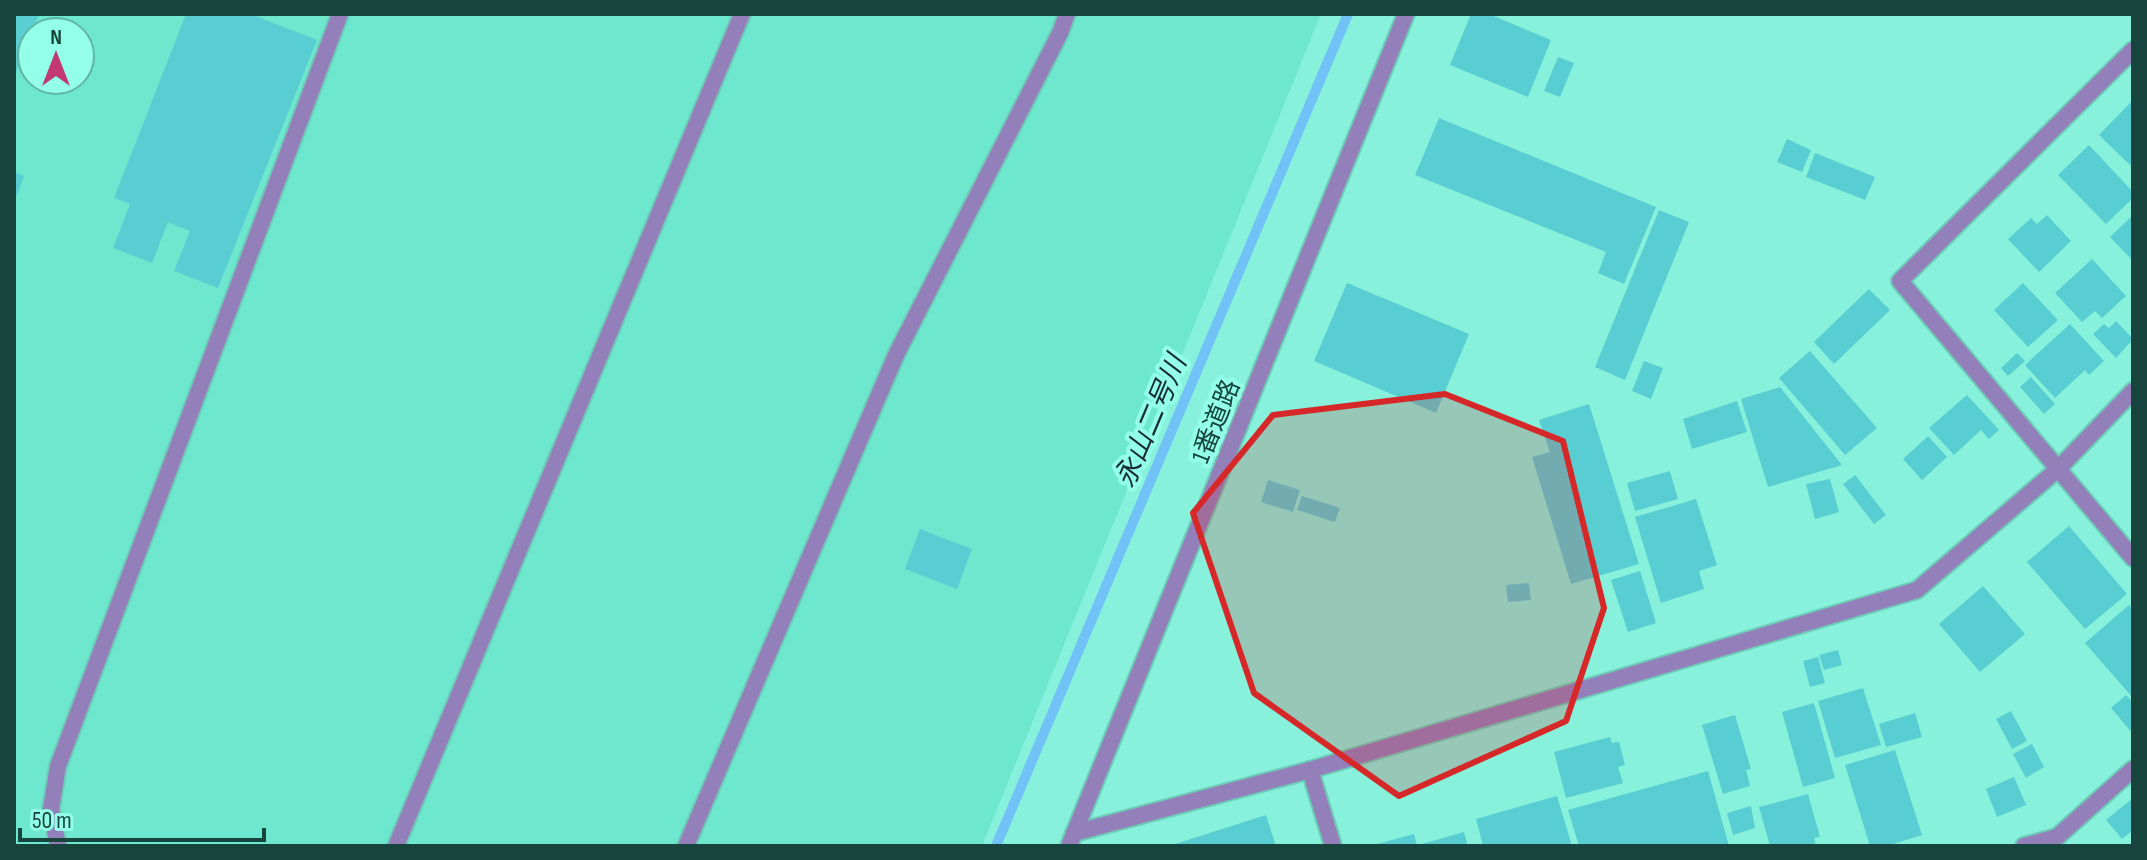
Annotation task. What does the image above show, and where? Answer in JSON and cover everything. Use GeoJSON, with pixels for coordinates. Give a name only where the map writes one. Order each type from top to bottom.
{"type":"FeatureCollection","features":[{"type":"Feature","properties":{"kind":"street"},"geometry":{"type":"LineString","coordinates":[[58,846],[51,809],[58,766],[340,14]]}},
{"type":"Feature","properties":{"kind":"street"},"geometry":{"type":"LineString","coordinates":[[396,846],[742,14]]}},
{"type":"Feature","properties":{"kind":"street"},"geometry":{"type":"LineString","coordinates":[[686,846],[896,355],[1067,14]]}},
{"type":"Feature","properties":{"kind":"street","name":"1番道路"},"geometry":{"type":"LineString","coordinates":[[1072,840],[1406,14]]}},
{"type":"Feature","properties":{"kind":"street"},"geometry":{"type":"LineString","coordinates":[[2133,50],[1900,281],[2133,558]]}},
{"type":"Feature","properties":{"kind":"street"},"geometry":{"type":"LineString","coordinates":[[1072,840],[1917,590],[2058,469],[2133,391]]}},
{"type":"Feature","properties":{"kind":"street"},"geometry":{"type":"LineString","coordinates":[[2024,846],[2057,837],[2133,769]]}},
{"type":"Feature","properties":{"kind":"street"},"geometry":{"type":"LineString","coordinates":[[1310,770],[1333,846]]}},
{"type":"Feature","properties":{"kind":"highlighted area"},"geometry":{"type":"Polygon","coordinates":[[[1445,394],[1563,441],[1604,608],[1566,721],[1399,796],[1254,693],[1193,513],[1273,415],[1445,394]]]}},
{"type":"Feature","properties":{"kind":"shaded area"},"geometry":{"type":"Polygon","coordinates":[[[14,14],[1321,14],[982,846],[14,846],[14,14]]]}},
{"type":"Feature","properties":{"kind":"building"},"geometry":{"type":"Polygon","coordinates":[[[14,14],[39,14],[16,16],[14,77],[14,14]]]}},
{"type":"Feature","properties":{"kind":"building"},"geometry":{"type":"Polygon","coordinates":[[[186,14],[250,14],[317,40],[218,288],[174,271],[190,231],[168,222],[152,263],[113,248],[130,204],[114,198],[186,14]]]}},
{"type":"Feature","properties":{"kind":"building"},"geometry":{"type":"Polygon","coordinates":[[[1471,14],[1489,14],[1551,40],[1528,97],[1450,65],[1471,14]]]}},
{"type":"Feature","properties":{"kind":"building"},"geometry":{"type":"Polygon","coordinates":[[[1558,57],[1574,63],[1560,97],[1544,91],[1558,57]]]}},
{"type":"Feature","properties":{"kind":"building"},"geometry":{"type":"Polygon","coordinates":[[[2133,100],[2133,164],[2131,166],[2099,135],[2133,100]]]}},
{"type":"Feature","properties":{"kind":"building"},"geometry":{"type":"Polygon","coordinates":[[[1439,118],[1656,207],[1624,284],[1598,273],[1606,252],[1415,175],[1439,118]]]}},
{"type":"Feature","properties":{"kind":"building"},"geometry":{"type":"Polygon","coordinates":[[[1787,139],[1811,150],[1802,172],[1777,162],[1787,139]]]}},
{"type":"Feature","properties":{"kind":"building"},"geometry":{"type":"Polygon","coordinates":[[[2089,145],[2133,192],[2133,198],[2106,224],[2058,175],[2089,145]]]}},
{"type":"Feature","properties":{"kind":"building"},"geometry":{"type":"Polygon","coordinates":[[[1815,153],[1875,177],[1865,200],[1806,177],[1815,153]]]}},
{"type":"Feature","properties":{"kind":"building"},"geometry":{"type":"Polygon","coordinates":[[[14,172],[24,176],[14,202],[14,172]]]}},
{"type":"Feature","properties":{"kind":"building"},"geometry":{"type":"Polygon","coordinates":[[[1659,210],[1689,222],[1625,380],[1595,367],[1659,210]]]}},
{"type":"Feature","properties":{"kind":"building"},"geometry":{"type":"Polygon","coordinates":[[[2047,215],[2071,241],[2039,272],[2008,239],[2031,218],[2037,224],[2047,215]]]}},
{"type":"Feature","properties":{"kind":"building"},"geometry":{"type":"Polygon","coordinates":[[[2133,215],[2133,261],[2110,237],[2133,215]]]}},
{"type":"Feature","properties":{"kind":"building"},"geometry":{"type":"Polygon","coordinates":[[[2092,259],[2126,296],[2102,318],[2095,311],[2082,322],[2055,293],[2092,259]]]}},
{"type":"Feature","properties":{"kind":"building"},"geometry":{"type":"Polygon","coordinates":[[[1347,283],[1469,334],[1436,413],[1314,361],[1347,283]]]}},
{"type":"Feature","properties":{"kind":"building"},"geometry":{"type":"Polygon","coordinates":[[[2023,283],[2058,320],[2028,347],[1994,310],[2023,283]]]}},
{"type":"Feature","properties":{"kind":"building"},"geometry":{"type":"Polygon","coordinates":[[[1869,289],[1890,310],[1834,364],[1814,342],[1869,289]]]}},
{"type":"Feature","properties":{"kind":"building"},"geometry":{"type":"Polygon","coordinates":[[[2116,321],[2133,339],[2116,358],[2093,334],[2104,324],[2109,328],[2116,321]]]}},
{"type":"Feature","properties":{"kind":"building"},"geometry":{"type":"Polygon","coordinates":[[[2070,324],[2104,361],[2089,375],[2085,370],[2055,398],[2025,365],[2070,324]]]}},
{"type":"Feature","properties":{"kind":"building"},"geometry":{"type":"Polygon","coordinates":[[[1810,351],[1877,428],[1845,455],[1779,378],[1810,351]]]}},
{"type":"Feature","properties":{"kind":"building"},"geometry":{"type":"Polygon","coordinates":[[[2017,353],[2025,361],[2008,376],[2001,368],[2017,353]]]}},
{"type":"Feature","properties":{"kind":"building"},"geometry":{"type":"Polygon","coordinates":[[[1644,361],[1663,368],[1651,399],[1632,391],[1644,361]]]}},
{"type":"Feature","properties":{"kind":"building"},"geometry":{"type":"Polygon","coordinates":[[[2031,377],[2055,404],[2044,414],[2020,387],[2031,377]]]}},
{"type":"Feature","properties":{"kind":"building"},"geometry":{"type":"Polygon","coordinates":[[[1780,387],[1842,465],[1768,487],[1741,399],[1780,387]]]}},
{"type":"Feature","properties":{"kind":"building"},"geometry":{"type":"Polygon","coordinates":[[[1967,395],[1999,430],[1989,439],[1981,430],[1954,455],[1929,428],[1967,395]]]}},
{"type":"Feature","properties":{"kind":"building"},"geometry":{"type":"Polygon","coordinates":[[[1737,401],[1747,432],[1692,449],[1683,419],[1737,401]]]}},
{"type":"Feature","properties":{"kind":"building"},"geometry":{"type":"Polygon","coordinates":[[[1589,404],[1639,564],[1571,584],[1532,457],[1550,452],[1539,420],[1589,404]]]}},
{"type":"Feature","properties":{"kind":"building"},"geometry":{"type":"Polygon","coordinates":[[[1928,436],[1947,457],[1922,480],[1903,459],[1928,436]]]}},
{"type":"Feature","properties":{"kind":"building"},"geometry":{"type":"Polygon","coordinates":[[[1670,471],[1678,499],[1635,511],[1627,483],[1670,471]]]}},
{"type":"Feature","properties":{"kind":"building"},"geometry":{"type":"Polygon","coordinates":[[[1855,475],[1886,515],[1874,524],[1843,484],[1855,475]]]}},
{"type":"Feature","properties":{"kind":"building"},"geometry":{"type":"Polygon","coordinates":[[[1830,479],[1839,512],[1815,519],[1806,484],[1830,479]]]}},
{"type":"Feature","properties":{"kind":"building"},"geometry":{"type":"Polygon","coordinates":[[[1268,480],[1300,490],[1293,512],[1261,502],[1268,480]]]}},
{"type":"Feature","properties":{"kind":"building"},"geometry":{"type":"Polygon","coordinates":[[[1302,496],[1340,508],[1335,522],[1297,510],[1302,496]]]}},
{"type":"Feature","properties":{"kind":"building"},"geometry":{"type":"Polygon","coordinates":[[[1696,499],[1717,565],[1699,571],[1704,589],[1661,603],[1635,517],[1696,499]]]}},
{"type":"Feature","properties":{"kind":"building"},"geometry":{"type":"Polygon","coordinates":[[[2069,526],[2127,594],[2085,629],[2027,562],[2069,526]]]}},
{"type":"Feature","properties":{"kind":"building"},"geometry":{"type":"Polygon","coordinates":[[[920,529],[972,549],[957,589],[905,569],[920,529]]]}},
{"type":"Feature","properties":{"kind":"building"},"geometry":{"type":"Polygon","coordinates":[[[1640,571],[1656,623],[1628,632],[1611,580],[1640,571]]]}},
{"type":"Feature","properties":{"kind":"building"},"geometry":{"type":"Polygon","coordinates":[[[1529,583],[1531,600],[1508,602],[1506,585],[1529,583]]]}},
{"type":"Feature","properties":{"kind":"building"},"geometry":{"type":"Polygon","coordinates":[[[1983,586],[2025,634],[1980,672],[1939,624],[1983,586]]]}},
{"type":"Feature","properties":{"kind":"building"},"geometry":{"type":"Polygon","coordinates":[[[2129,605],[2133,610],[2133,698],[2085,643],[2129,605]]]}},
{"type":"Feature","properties":{"kind":"building"},"geometry":{"type":"Polygon","coordinates":[[[1838,650],[1842,665],[1824,670],[1819,655],[1838,650]]]}},
{"type":"Feature","properties":{"kind":"building"},"geometry":{"type":"Polygon","coordinates":[[[1818,657],[1825,683],[1810,687],[1803,661],[1818,657]]]}},
{"type":"Feature","properties":{"kind":"building"},"geometry":{"type":"Polygon","coordinates":[[[1863,688],[1881,745],[1835,758],[1818,701],[1863,688]]]}},
{"type":"Feature","properties":{"kind":"building"},"geometry":{"type":"Polygon","coordinates":[[[2126,695],[2133,702],[2133,734],[2111,708],[2126,695]]]}},
{"type":"Feature","properties":{"kind":"building"},"geometry":{"type":"Polygon","coordinates":[[[1814,703],[1835,778],[1803,787],[1782,712],[1814,703]]]}},
{"type":"Feature","properties":{"kind":"building"},"geometry":{"type":"Polygon","coordinates":[[[2011,711],[2027,741],[2012,749],[1996,719],[2011,711]]]}},
{"type":"Feature","properties":{"kind":"building"},"geometry":{"type":"Polygon","coordinates":[[[1915,713],[1922,737],[1886,747],[1879,724],[1915,713]]]}},
{"type":"Feature","properties":{"kind":"building"},"geometry":{"type":"Polygon","coordinates":[[[1735,715],[1751,769],[1746,770],[1750,786],[1723,794],[1702,725],[1735,715]]]}},
{"type":"Feature","properties":{"kind":"building"},"geometry":{"type":"Polygon","coordinates":[[[1610,737],[1612,743],[1619,742],[1625,765],[1618,767],[1623,783],[1566,798],[1554,752],[1610,737]]]}},
{"type":"Feature","properties":{"kind":"building"},"geometry":{"type":"Polygon","coordinates":[[[2032,744],[2044,767],[2026,778],[2013,754],[2032,744]]]}},
{"type":"Feature","properties":{"kind":"building"},"geometry":{"type":"Polygon","coordinates":[[[1895,750],[1922,835],[1887,846],[1870,846],[1845,765],[1895,750]]]}},
{"type":"Feature","properties":{"kind":"building"},"geometry":{"type":"Polygon","coordinates":[[[1708,771],[1729,846],[1579,846],[1568,810],[1708,771]]]}},
{"type":"Feature","properties":{"kind":"building"},"geometry":{"type":"Polygon","coordinates":[[[2014,777],[2026,805],[1997,817],[1986,789],[2014,777]]]}},
{"type":"Feature","properties":{"kind":"building"},"geometry":{"type":"Polygon","coordinates":[[[1808,794],[1820,837],[1814,838],[1816,846],[1770,846],[1759,807],[1808,794]]]}},
{"type":"Feature","properties":{"kind":"building"},"geometry":{"type":"Polygon","coordinates":[[[1557,796],[1572,846],[1483,846],[1476,819],[1557,796]]]}},
{"type":"Feature","properties":{"kind":"building"},"geometry":{"type":"Polygon","coordinates":[[[2133,798],[2133,830],[2122,839],[2106,820],[2133,798]]]}},
{"type":"Feature","properties":{"kind":"building"},"geometry":{"type":"Polygon","coordinates":[[[1751,806],[1755,828],[1733,835],[1727,813],[1751,806]]]}},
{"type":"Feature","properties":{"kind":"building"},"geometry":{"type":"Polygon","coordinates":[[[1266,815],[1276,846],[1172,846],[1172,845],[1266,815]]]}},
{"type":"Feature","properties":{"kind":"building"},"geometry":{"type":"Polygon","coordinates":[[[1464,832],[1468,846],[1418,845],[1464,832]]]}},
{"type":"Feature","properties":{"kind":"building"},"geometry":{"type":"Polygon","coordinates":[[[1414,834],[1417,846],[1373,846],[1373,845],[1414,834]]]}},
{"type":"Feature","properties":{"kind":"waterway","name":"永山二号川"},"geometry":{"type":"LineString","coordinates":[[996,846],[1348,14]]}}]}
